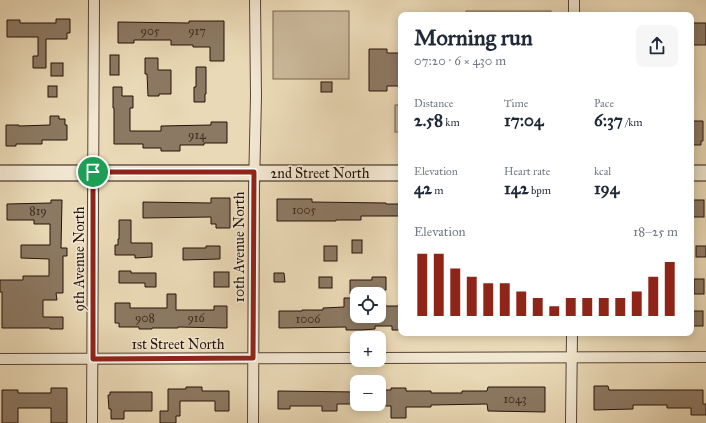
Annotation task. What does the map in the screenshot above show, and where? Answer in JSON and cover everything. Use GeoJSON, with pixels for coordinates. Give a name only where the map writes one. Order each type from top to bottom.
{"type":"FeatureCollection","features":[{"type":"Feature","properties":{"kind":"street","name":"9th Avenue North"},"geometry":{"type":"LineString","coordinates":[[92,423],[94,0]]}},
{"type":"Feature","properties":{"kind":"street","name":"10th Avenue North"},"geometry":{"type":"LineString","coordinates":[[253,423],[254,172],[256,96],[255,0]]}},
{"type":"Feature","properties":{"kind":"street"},"geometry":{"type":"LineString","coordinates":[[574,0],[574,12]]}},
{"type":"Feature","properties":{"kind":"street","name":"2nd Street North"},"geometry":{"type":"LineString","coordinates":[[0,173],[398,173]]}},
{"type":"Feature","properties":{"kind":"street"},"geometry":{"type":"LineString","coordinates":[[694,173],[706,173]]}},
{"type":"Feature","properties":{"kind":"street"},"geometry":{"type":"LineString","coordinates":[[571,423],[572,336]]}},
{"type":"Feature","properties":{"kind":"street"},"geometry":{"type":"LineString","coordinates":[[386,358],[706,357]]}},
{"type":"Feature","properties":{"kind":"street","name":"1st Street North"},"geometry":{"type":"LineString","coordinates":[[0,359],[350,358]]}},
{"type":"Feature","properties":{"kind":"shaded area"},"geometry":{"type":"Polygon","coordinates":[[[273,11],[349,11],[349,79],[273,79],[273,11]]]}},
{"type":"Feature","properties":{"kind":"shaded area"},"geometry":{"type":"Polygon","coordinates":[[[466,11],[551,11],[551,12],[466,11]]]}},
{"type":"Feature","properties":{"kind":"shaded area"},"geometry":{"type":"Polygon","coordinates":[[[395,105],[398,105],[398,132],[395,132],[395,105]]]}},
{"type":"Feature","properties":{"kind":"building"},"geometry":{"type":"Polygon","coordinates":[[[56,19],[70,19],[70,33],[67,33],[67,39],[46,39],[46,68],[33,68],[33,56],[38,56],[38,37],[7,37],[7,20],[20,20],[20,23],[56,23],[56,19]]]}},
{"type":"Feature","properties":{"kind":"building"},"geometry":{"type":"Polygon","coordinates":[[[189,21],[224,21],[224,61],[210,61],[210,47],[171,45],[171,40],[134,40],[134,43],[118,43],[118,22],[189,23],[189,21]]]}},
{"type":"Feature","properties":{"kind":"building"},"geometry":{"type":"Polygon","coordinates":[[[694,23],[706,23],[706,45],[694,45],[694,23]]]}},
{"type":"Feature","properties":{"kind":"building"},"geometry":{"type":"Polygon","coordinates":[[[369,49],[387,49],[387,53],[398,53],[398,86],[387,86],[387,91],[369,91],[369,49]]]}},
{"type":"Feature","properties":{"kind":"building"},"geometry":{"type":"Polygon","coordinates":[[[110,55],[119,55],[119,75],[110,75],[110,55]]]}},
{"type":"Feature","properties":{"kind":"building"},"geometry":{"type":"Polygon","coordinates":[[[145,58],[158,58],[158,70],[171,70],[171,94],[148,96],[147,74],[145,74],[145,58]]]}},
{"type":"Feature","properties":{"kind":"building"},"geometry":{"type":"Polygon","coordinates":[[[51,63],[63,63],[63,76],[51,76],[51,63]]]}},
{"type":"Feature","properties":{"kind":"building"},"geometry":{"type":"Polygon","coordinates":[[[196,67],[206,67],[205,102],[194,102],[196,67]]]}},
{"type":"Feature","properties":{"kind":"building"},"geometry":{"type":"Polygon","coordinates":[[[321,82],[332,82],[332,92],[321,92],[321,82]]]}},
{"type":"Feature","properties":{"kind":"building"},"geometry":{"type":"Polygon","coordinates":[[[48,86],[57,86],[57,97],[48,97],[48,86]]]}},
{"type":"Feature","properties":{"kind":"building"},"geometry":{"type":"Polygon","coordinates":[[[113,87],[122,87],[122,96],[133,96],[133,108],[130,108],[130,131],[161,131],[161,126],[211,125],[211,122],[227,122],[227,143],[180,145],[180,151],[161,151],[161,148],[143,148],[143,144],[114,144],[113,87]]]}},
{"type":"Feature","properties":{"kind":"building"},"geometry":{"type":"Polygon","coordinates":[[[50,116],[59,116],[59,119],[65,119],[65,125],[67,125],[67,140],[42,140],[42,144],[16,144],[16,146],[6,146],[6,125],[50,125],[50,116]]]}},
{"type":"Feature","properties":{"kind":"building"},"geometry":{"type":"Polygon","coordinates":[[[694,121],[703,121],[703,141],[701,141],[701,145],[694,145],[694,121]]]}},
{"type":"Feature","properties":{"kind":"building"},"geometry":{"type":"Polygon","coordinates":[[[211,198],[230,198],[230,228],[216,228],[216,224],[211,224],[211,217],[143,218],[143,202],[211,203],[211,198]]]}},
{"type":"Feature","properties":{"kind":"building"},"geometry":{"type":"Polygon","coordinates":[[[277,199],[312,199],[312,202],[398,204],[398,216],[361,216],[361,220],[277,221],[277,199]]]}},
{"type":"Feature","properties":{"kind":"building"},"geometry":{"type":"Polygon","coordinates":[[[51,200],[62,200],[61,248],[67,248],[67,256],[63,256],[63,293],[56,293],[57,300],[43,300],[43,317],[63,317],[63,329],[2,328],[2,292],[0,292],[0,280],[23,280],[23,276],[49,276],[49,259],[21,258],[21,245],[50,245],[50,224],[34,224],[34,220],[7,220],[7,204],[51,203],[51,200]]]}},
{"type":"Feature","properties":{"kind":"building"},"geometry":{"type":"Polygon","coordinates":[[[694,200],[704,200],[704,217],[694,217],[694,200]]]}},
{"type":"Feature","properties":{"kind":"building"},"geometry":{"type":"Polygon","coordinates":[[[119,220],[131,220],[131,243],[152,243],[152,257],[135,258],[135,255],[115,255],[115,245],[118,245],[119,239],[119,220]]]}},
{"type":"Feature","properties":{"kind":"building"},"geometry":{"type":"Polygon","coordinates":[[[352,240],[362,240],[362,253],[352,253],[352,240]]]}},
{"type":"Feature","properties":{"kind":"building"},"geometry":{"type":"Polygon","coordinates":[[[206,246],[220,246],[220,259],[183,260],[183,248],[206,248],[206,246]]]}},
{"type":"Feature","properties":{"kind":"building"},"geometry":{"type":"Polygon","coordinates":[[[324,246],[337,246],[337,261],[324,261],[324,246]]]}},
{"type":"Feature","properties":{"kind":"building"},"geometry":{"type":"Polygon","coordinates":[[[696,246],[706,246],[706,257],[696,257],[696,246]]]}},
{"type":"Feature","properties":{"kind":"building"},"geometry":{"type":"Polygon","coordinates":[[[119,271],[131,271],[131,273],[156,273],[156,287],[145,287],[145,283],[119,283],[119,271]]]}},
{"type":"Feature","properties":{"kind":"building"},"geometry":{"type":"Polygon","coordinates":[[[214,272],[229,272],[229,287],[214,287],[214,272]]]}},
{"type":"Feature","properties":{"kind":"building"},"geometry":{"type":"Polygon","coordinates":[[[274,273],[284,273],[285,282],[274,282],[274,273]]]}},
{"type":"Feature","properties":{"kind":"building"},"geometry":{"type":"Polygon","coordinates":[[[319,277],[332,277],[332,288],[319,288],[319,277]]]}},
{"type":"Feature","properties":{"kind":"building"},"geometry":{"type":"Polygon","coordinates":[[[372,277],[386,277],[386,287],[350,287],[350,280],[372,280],[372,277]]]}},
{"type":"Feature","properties":{"kind":"building"},"geometry":{"type":"Polygon","coordinates":[[[694,279],[704,279],[704,294],[694,294],[694,279]]]}},
{"type":"Feature","properties":{"kind":"building"},"geometry":{"type":"Polygon","coordinates":[[[167,294],[176,294],[176,310],[214,310],[214,306],[227,306],[227,328],[178,327],[139,329],[139,327],[119,327],[119,323],[115,323],[115,303],[130,303],[130,308],[167,308],[167,294]]]}},
{"type":"Feature","properties":{"kind":"building"},"geometry":{"type":"Polygon","coordinates":[[[344,298],[350,298],[350,323],[386,323],[386,306],[398,306],[398,330],[392,330],[392,326],[375,326],[375,329],[361,330],[346,330],[346,327],[279,328],[279,311],[323,310],[323,308],[344,307],[344,298]]]}},
{"type":"Feature","properties":{"kind":"building"},"geometry":{"type":"Polygon","coordinates":[[[694,311],[703,311],[703,326],[694,326],[694,311]]]}},
{"type":"Feature","properties":{"kind":"building"},"geometry":{"type":"Polygon","coordinates":[[[594,386],[608,386],[609,390],[703,390],[703,404],[706,404],[706,415],[691,415],[691,408],[667,408],[667,405],[633,405],[633,409],[594,410],[594,386]]]}},
{"type":"Feature","properties":{"kind":"building"},"geometry":{"type":"Polygon","coordinates":[[[186,387],[202,387],[202,391],[229,391],[229,411],[215,411],[215,401],[180,401],[180,416],[176,416],[176,423],[160,423],[160,411],[168,411],[168,389],[186,389],[186,387]]]}},
{"type":"Feature","properties":{"kind":"building"},"geometry":{"type":"Polygon","coordinates":[[[488,387],[545,387],[545,412],[488,411],[487,404],[431,405],[431,407],[406,407],[406,418],[391,418],[391,406],[386,406],[386,390],[391,390],[391,388],[406,388],[406,391],[431,391],[431,393],[487,391],[488,387]]]}},
{"type":"Feature","properties":{"kind":"building"},"geometry":{"type":"Polygon","coordinates":[[[51,388],[67,388],[67,423],[51,423],[51,408],[18,408],[18,423],[2,423],[2,390],[18,390],[18,393],[51,393],[51,388]]]}},
{"type":"Feature","properties":{"kind":"building"},"geometry":{"type":"Polygon","coordinates":[[[278,391],[350,392],[350,404],[337,404],[337,411],[322,411],[322,406],[290,406],[290,409],[278,409],[278,391]]]}},
{"type":"Feature","properties":{"kind":"building"},"geometry":{"type":"Polygon","coordinates":[[[110,392],[152,392],[152,411],[124,411],[124,419],[111,419],[111,409],[109,409],[108,395],[110,395],[110,392]]]}},
{"type":"Feature","properties":{"kind":"route"},"geometry":{"type":"LineString","coordinates":[[93,172],[254,172],[253,358],[93,359],[93,172]]}}]}
